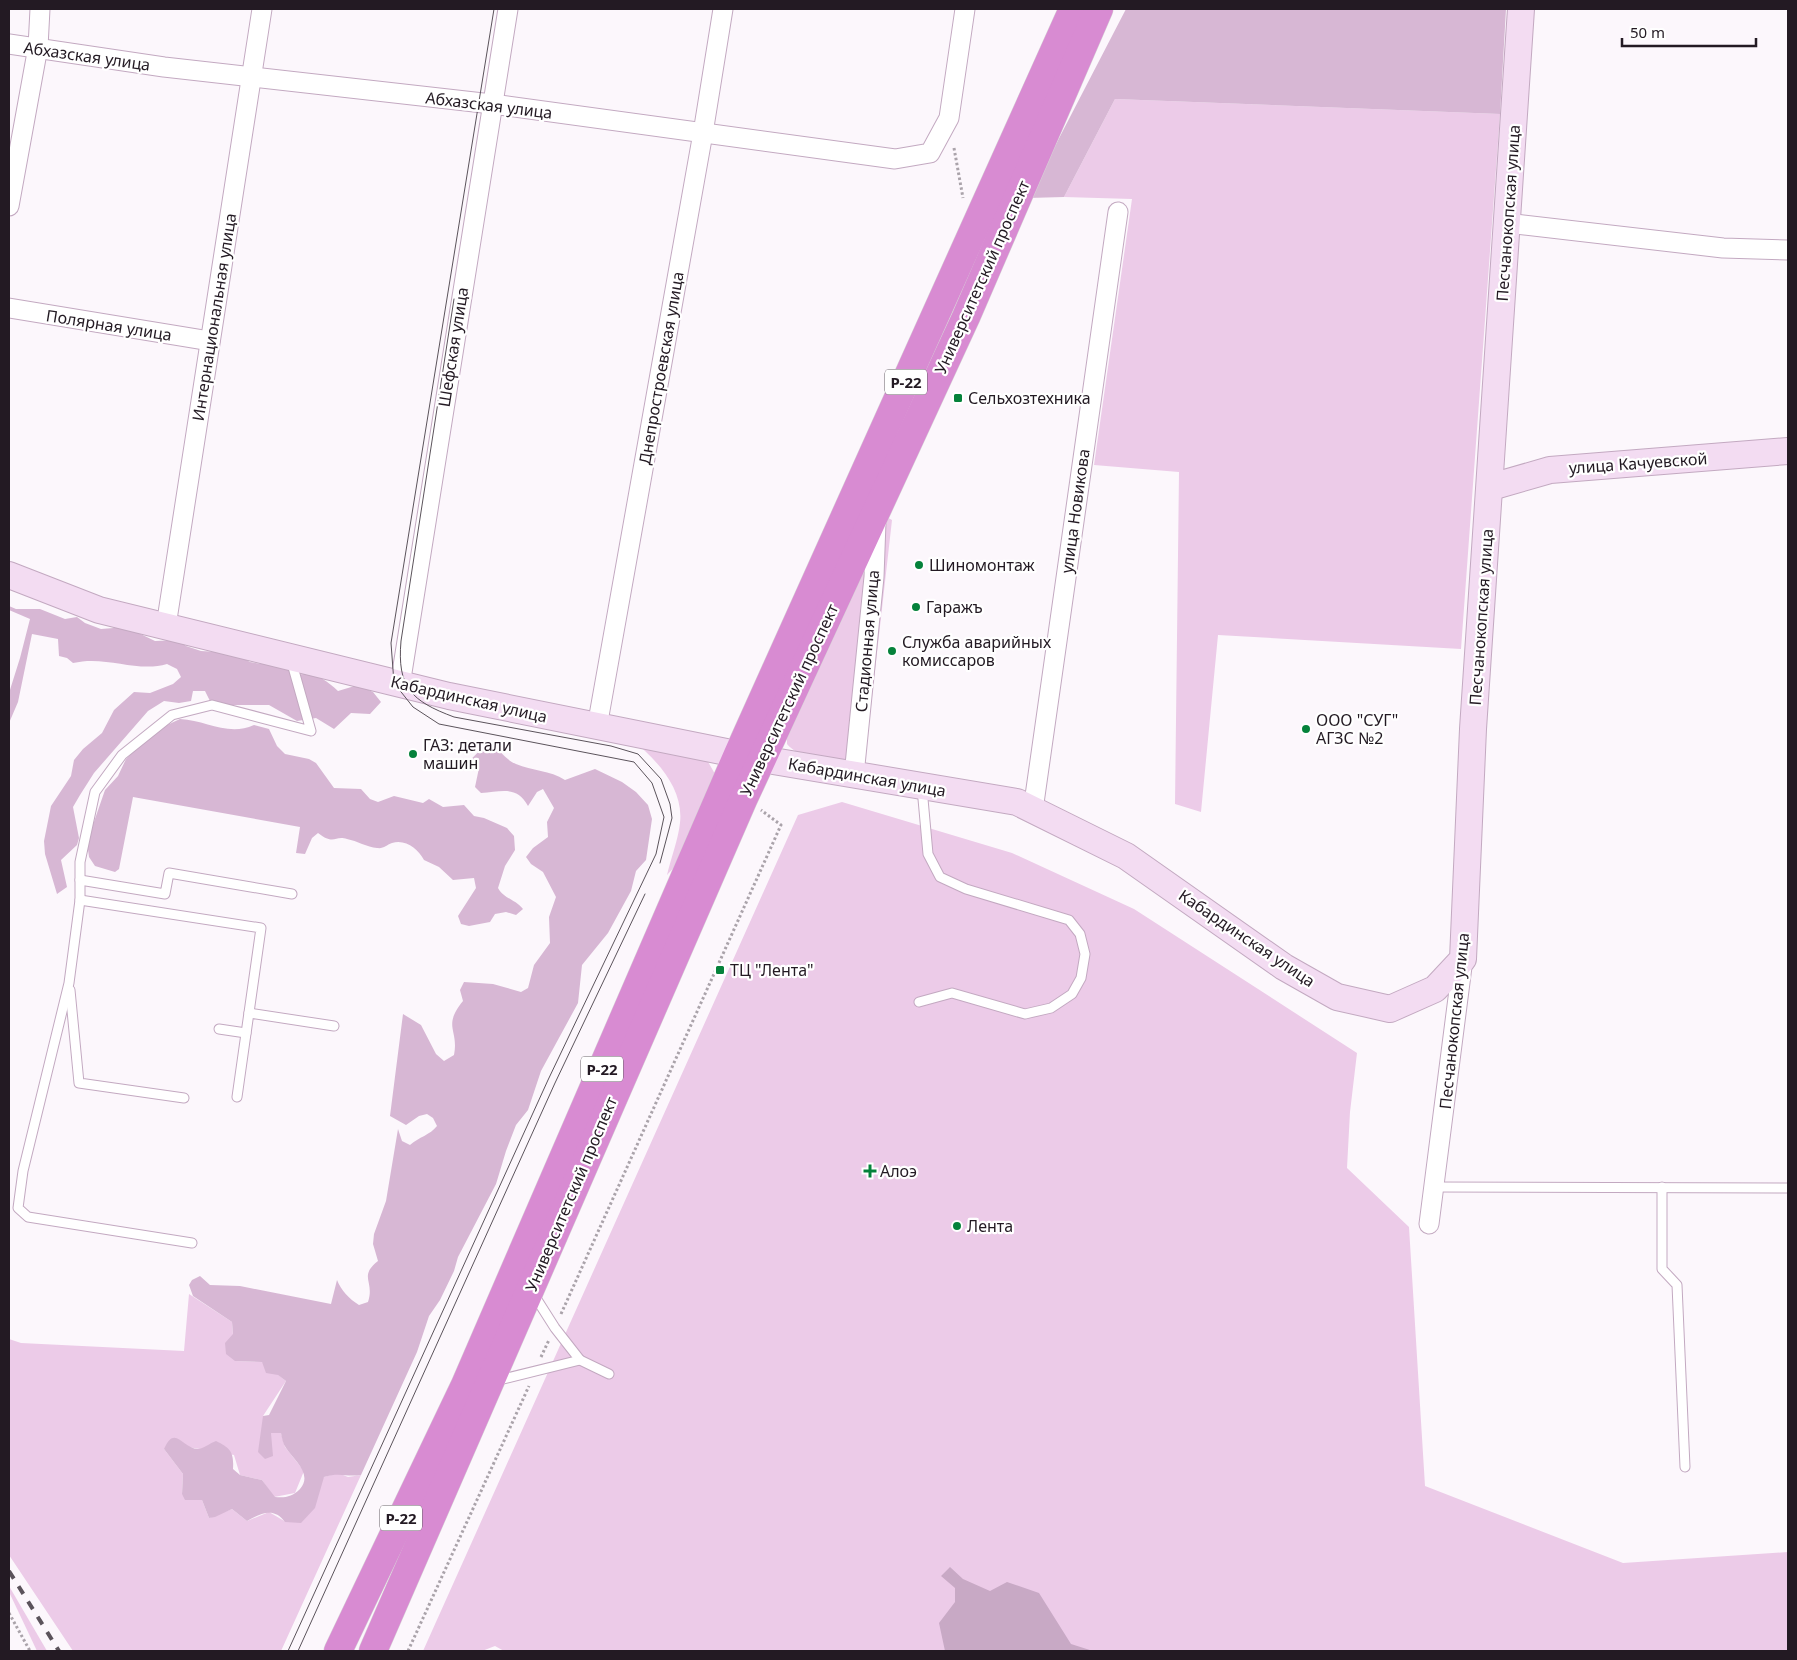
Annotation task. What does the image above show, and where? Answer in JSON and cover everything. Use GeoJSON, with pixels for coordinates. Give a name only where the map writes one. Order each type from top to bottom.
{"type":"FeatureCollection","features":[{"type":"Feature","properties":{"kind":"highway","name":"Университетский проспект"},"geometry":{"type":"LineString","coordinates":[[481,1387],[750,756],[1073,9]]}},
{"type":"Feature","properties":{"kind":"highway","name":"Университетский проспект"},"geometry":{"type":"LineString","coordinates":[[481,1387],[530,1289],[743,800],[750,756],[877,508],[966,317],[1099,9]]}},
{"type":"Feature","properties":{"kind":"highway","name":"Р-22"},"geometry":{"type":"LineString","coordinates":[[338,1651],[481,1387]]}},
{"type":"Feature","properties":{"kind":"highway","name":"Р-22"},"geometry":{"type":"LineString","coordinates":[[373,1651],[481,1387]]}},
{"type":"Feature","properties":{"kind":"street"},"geometry":{"type":"LineString","coordinates":[[9,206],[38,47],[40,9]]}},
{"type":"Feature","properties":{"kind":"street","name":"Интернациональная улица"},"geometry":{"type":"LineString","coordinates":[[166,626],[262,9]]}},
{"type":"Feature","properties":{"kind":"street","name":"Шефская улица"},"geometry":{"type":"LineString","coordinates":[[400,685],[508,9]]}},
{"type":"Feature","properties":{"kind":"street","name":"Днепростроевская улица"},"geometry":{"type":"LineString","coordinates":[[597,728],[704,133],[722,9]]}},
{"type":"Feature","properties":{"kind":"street"},"geometry":{"type":"LineString","coordinates":[[948,118],[965,9]]}},
{"type":"Feature","properties":{"kind":"street","name":"Песчанокопская улица"},"geometry":{"type":"LineString","coordinates":[[1429,1224],[1463,959],[1473,729],[1491,487],[1522,9]]}},
{"type":"Feature","properties":{"kind":"street","name":"Абхазская улица"},"geometry":{"type":"LineString","coordinates":[[9,44],[251,79],[492,104],[895,160],[930,153],[948,118]]}},
{"type":"Feature","properties":{"kind":"street","name":"улица Новикова"},"geometry":{"type":"LineString","coordinates":[[1032,810],[1118,212]]}},
{"type":"Feature","properties":{"kind":"street"},"geometry":{"type":"LineString","coordinates":[[1507,223],[1723,248],[1788,250]]}},
{"type":"Feature","properties":{"kind":"street","name":"Полярная улица"},"geometry":{"type":"LineString","coordinates":[[9,308],[210,341]]}},
{"type":"Feature","properties":{"kind":"street","name":"улица Качуевской"},"geometry":{"type":"LineString","coordinates":[[1491,487],[1550,470],[1788,451]]}},
{"type":"Feature","properties":{"kind":"street","name":"Стадионная улица"},"geometry":{"type":"LineString","coordinates":[[854,775],[874,577],[877,508]]}},
{"type":"Feature","properties":{"kind":"street","name":"Кабардинская улица"},"geometry":{"type":"LineString","coordinates":[[9,576],[99,610],[400,685],[597,728],[854,775],[1017,802],[1126,856],[1284,967],[1336,997],[1390,1009],[1435,989],[1463,959]]}},
{"type":"Feature","properties":{"kind":"lane"},"geometry":{"type":"LineString","coordinates":[[192,1243],[28,1216],[18,1208],[26,1161],[69,983],[80,900],[80,862],[95,792],[122,755],[172,714],[212,705],[311,731],[291,657]]}},
{"type":"Feature","properties":{"kind":"lane"},"geometry":{"type":"LineString","coordinates":[[918,1002],[952,993],[1025,1014],[1051,1008],[1072,994],[1081,978],[1085,954],[1080,934],[1069,920],[966,889],[940,876],[928,854],[922,786]]}},
{"type":"Feature","properties":{"kind":"lane"},"geometry":{"type":"LineString","coordinates":[[80,880],[165,894],[169,873],[292,894]]}},
{"type":"Feature","properties":{"kind":"lane"},"geometry":{"type":"LineString","coordinates":[[80,900],[261,928],[238,1097]]}},
{"type":"Feature","properties":{"kind":"lane"},"geometry":{"type":"LineString","coordinates":[[69,983],[79,1084],[184,1098]]}},
{"type":"Feature","properties":{"kind":"lane"},"geometry":{"type":"LineString","coordinates":[[249,1013],[334,1026]]}},
{"type":"Feature","properties":{"kind":"lane"},"geometry":{"type":"LineString","coordinates":[[219,1029],[246,1032]]}},
{"type":"Feature","properties":{"kind":"lane"},"geometry":{"type":"LineString","coordinates":[[1435,1187],[1788,1188]]}},
{"type":"Feature","properties":{"kind":"lane"},"geometry":{"type":"LineString","coordinates":[[1662,1187],[1662,1268],[1677,1285],[1685,1467]]}},
{"type":"Feature","properties":{"kind":"lane"},"geometry":{"type":"LineString","coordinates":[[530,1289],[555,1328],[580,1360],[609,1374]]}},
{"type":"Feature","properties":{"kind":"lane"},"geometry":{"type":"LineString","coordinates":[[481,1387],[580,1360]]}},
{"type":"Feature","properties":{"kind":"path"},"geometry":{"type":"LineString","coordinates":[[948,118],[964,202]]}},
{"type":"Feature","properties":{"kind":"path"},"geometry":{"type":"LineString","coordinates":[[538,1364],[781,825],[768,813],[743,800]]}},
{"type":"Feature","properties":{"kind":"path"},"geometry":{"type":"LineString","coordinates":[[408,1651],[530,1382]]}},
{"type":"Feature","properties":{"kind":"path"},"geometry":{"type":"LineString","coordinates":[[9,1613],[30,1651]]}},
{"type":"Feature","properties":{"kind":"shaded area"},"geometry":{"type":"Polygon","coordinates":[[[1126,9],[1506,9],[1500,114],[1115,99],[1064,197],[1028,198],[1126,9]]]}},
{"type":"Feature","properties":{"kind":"shaded area"},"geometry":{"type":"Polygon","coordinates":[[[1115,99],[1500,114],[1461,649],[1218,635],[1201,812],[1175,804],[1179,472],[1094,465],[1132,199],[1064,197],[1115,99]]]}},
{"type":"Feature","properties":{"kind":"shaded area"},"geometry":{"type":"Polygon","coordinates":[[[883,515],[892,520],[865,759],[823,759],[812,757],[794,750],[787,744],[787,725],[883,515]]]}},
{"type":"Feature","properties":{"kind":"shaded area"},"geometry":{"type":"Polygon","coordinates":[[[9,606],[16,609],[40,609],[65,619],[77,617],[85,623],[101,629],[126,627],[155,641],[179,640],[186,646],[201,651],[234,653],[250,662],[261,664],[278,662],[297,675],[309,674],[319,677],[338,691],[358,685],[373,692],[381,702],[370,714],[351,713],[334,729],[316,718],[297,721],[269,705],[212,705],[205,691],[193,691],[191,701],[179,703],[164,701],[148,711],[94,773],[73,807],[79,838],[77,845],[61,860],[67,887],[57,894],[45,854],[44,841],[51,806],[71,776],[74,760],[83,749],[102,733],[114,710],[134,692],[150,693],[173,684],[181,677],[177,669],[167,664],[144,667],[97,661],[73,663],[67,658],[59,656],[58,639],[32,634],[18,702],[9,723],[9,693],[30,619],[9,610],[9,606]]]}},
{"type":"Feature","properties":{"kind":"shaded area"},"geometry":{"type":"Polygon","coordinates":[[[180,719],[226,729],[244,728],[254,725],[269,729],[277,746],[285,754],[309,759],[316,763],[334,788],[361,789],[370,799],[378,802],[394,796],[423,803],[429,799],[443,807],[464,805],[474,816],[484,818],[507,828],[514,836],[515,850],[505,866],[498,888],[503,895],[523,909],[516,915],[506,912],[495,914],[490,922],[469,926],[461,924],[458,916],[476,888],[474,878],[453,880],[439,867],[424,860],[411,846],[402,842],[377,848],[343,838],[331,840],[318,833],[312,838],[305,854],[296,853],[300,827],[133,797],[119,869],[115,872],[95,866],[89,857],[87,842],[105,790],[118,776],[126,759],[137,748],[165,726],[180,719]]]}},
{"type":"Feature","properties":{"kind":"shaded area"},"geometry":{"type":"Polygon","coordinates":[[[632,740],[707,760],[715,774],[678,863],[667,875],[680,823],[678,798],[673,786],[659,765],[632,740]]]}},
{"type":"Feature","properties":{"kind":"shaded area"},"geometry":{"type":"Polygon","coordinates":[[[491,744],[509,760],[522,766],[553,774],[565,780],[595,769],[622,782],[636,792],[648,805],[652,819],[646,860],[636,871],[631,891],[608,933],[582,965],[578,1003],[541,1071],[528,1110],[516,1125],[496,1184],[458,1257],[454,1271],[440,1300],[429,1316],[417,1352],[361,1475],[324,1477],[315,1508],[301,1523],[285,1522],[281,1517],[272,1513],[262,1514],[247,1521],[232,1509],[209,1518],[202,1500],[185,1500],[182,1494],[183,1474],[164,1449],[172,1438],[179,1439],[192,1448],[198,1449],[216,1441],[228,1449],[232,1455],[233,1469],[240,1475],[262,1480],[275,1497],[285,1497],[294,1494],[300,1489],[304,1478],[301,1467],[285,1446],[281,1433],[271,1433],[273,1456],[265,1459],[258,1452],[263,1416],[269,1415],[286,1381],[278,1375],[266,1373],[262,1362],[235,1361],[226,1354],[225,1343],[233,1334],[232,1322],[193,1296],[189,1285],[192,1280],[200,1276],[210,1285],[240,1286],[331,1304],[337,1280],[343,1291],[355,1303],[359,1305],[368,1302],[370,1289],[368,1275],[372,1266],[378,1261],[373,1244],[374,1234],[386,1201],[398,1129],[402,1141],[410,1145],[437,1126],[433,1118],[427,1114],[419,1116],[406,1125],[390,1116],[403,1014],[421,1025],[436,1054],[444,1061],[454,1055],[455,1039],[452,1023],[453,1017],[463,1001],[460,990],[464,982],[493,984],[521,992],[528,988],[534,965],[550,943],[549,917],[556,897],[543,872],[531,864],[526,857],[533,848],[548,837],[547,822],[554,808],[543,789],[537,792],[528,806],[524,799],[514,792],[481,793],[475,787],[479,768],[465,765],[486,746],[491,744]]]}},
{"type":"Feature","properties":{"kind":"shaded area"},"geometry":{"type":"Polygon","coordinates":[[[842,802],[1012,853],[1134,909],[1357,1053],[1350,1112],[1347,1168],[1409,1227],[1425,1486],[1623,1563],[1788,1552],[1788,1651],[504,1651],[495,1646],[482,1651],[423,1651],[798,815],[842,802]]]}},
{"type":"Feature","properties":{"kind":"shaded area"},"geometry":{"type":"Polygon","coordinates":[[[189,1294],[232,1322],[235,1361],[262,1362],[286,1381],[263,1416],[271,1432],[281,1433],[285,1447],[304,1471],[295,1493],[274,1497],[262,1480],[240,1475],[234,1455],[188,1447],[164,1449],[183,1474],[182,1494],[202,1500],[209,1518],[232,1509],[247,1521],[269,1512],[286,1522],[324,1477],[338,1473],[348,1477],[361,1475],[281,1651],[73,1651],[9,1555],[9,1339],[21,1343],[184,1351],[189,1294]]]}},
{"type":"Feature","properties":{"kind":"shaded area"},"geometry":{"type":"Polygon","coordinates":[[[950,1567],[963,1579],[990,1591],[1007,1582],[1039,1593],[1071,1644],[1093,1651],[945,1651],[939,1623],[955,1602],[955,1588],[941,1576],[950,1567]]]}},
{"type":"Feature","properties":{"kind":"shaded area"},"geometry":{"type":"Polygon","coordinates":[[[9,1586],[47,1651],[37,1651],[9,1592],[9,1586]]]}},
{"type":"Feature","properties":{"kind":"tram line"},"geometry":{"type":"LineString","coordinates":[[288,1651],[548,1080],[656,854],[664,817],[652,783],[634,762],[439,724],[413,707],[394,683],[391,643],[494,9]]}},
{"type":"Feature","properties":{"kind":"tram line"},"geometry":{"type":"LineString","coordinates":[[454,299],[401,641],[400,657],[405,681],[417,698],[427,705],[454,717],[611,746],[638,754],[661,779],[670,804],[672,818],[660,863]]}},
{"type":"Feature","properties":{"kind":"tram line"},"geometry":{"type":"LineString","coordinates":[[298,1651],[555,1083],[645,894]]}},
{"type":"Feature","properties":{"kind":"railway"},"geometry":{"type":"LineString","coordinates":[[9,1571],[59,1651]]}},
{"type":"Feature","properties":{"kind":"place","name":"Сельхозтехника"},"geometry":{"type":"Point","coordinates":[958,398]}},
{"type":"Feature","properties":{"kind":"place","name":"Шиномонтаж"},"geometry":{"type":"Point","coordinates":[919,565]}},
{"type":"Feature","properties":{"kind":"place","name":"Гаражъ"},"geometry":{"type":"Point","coordinates":[916,607]}},
{"type":"Feature","properties":{"kind":"place","name":"Служба аварийных комиссаров"},"geometry":{"type":"Point","coordinates":[892,651]}},
{"type":"Feature","properties":{"kind":"place","name":"ООО \"СУГ\" АГЗС №2"},"geometry":{"type":"Point","coordinates":[1306,729]}},
{"type":"Feature","properties":{"kind":"place","name":"ГАЗ: детали машин"},"geometry":{"type":"Point","coordinates":[413,754]}},
{"type":"Feature","properties":{"kind":"place","name":"ТЦ \"Лента\""},"geometry":{"type":"Point","coordinates":[720,970]}},
{"type":"Feature","properties":{"kind":"place","name":"Алоэ"},"geometry":{"type":"Point","coordinates":[870,1171]}},
{"type":"Feature","properties":{"kind":"place","name":"Лента"},"geometry":{"type":"Point","coordinates":[957,1226]}}]}
